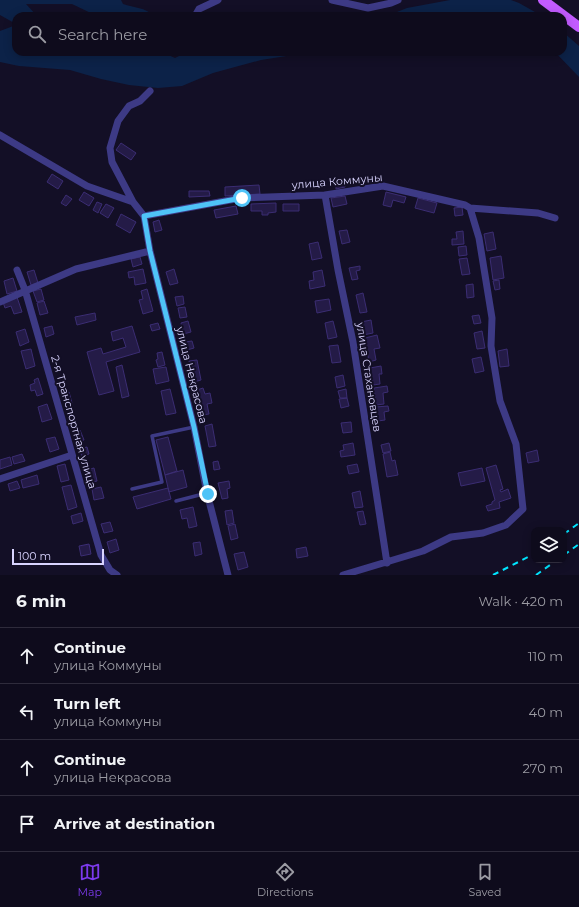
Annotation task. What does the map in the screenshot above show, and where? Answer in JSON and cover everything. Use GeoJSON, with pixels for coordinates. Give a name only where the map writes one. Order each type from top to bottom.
{"type":"FeatureCollection","features":[{"type":"Feature","properties":{"kind":"main road"},"geometry":{"type":"LineString","coordinates":[[543,0],[559,12]]}},
{"type":"Feature","properties":{"kind":"main road"},"geometry":{"type":"LineString","coordinates":[[567,18],[579,27]]}},
{"type":"Feature","properties":{"kind":"street"},"geometry":{"type":"LineString","coordinates":[[197,12],[199,9],[218,0]]}},
{"type":"Feature","properties":{"kind":"street"},"geometry":{"type":"LineString","coordinates":[[332,0],[368,8],[398,0]]}},
{"type":"Feature","properties":{"kind":"street"},"geometry":{"type":"LineString","coordinates":[[0,302],[76,269],[150,251],[144,216],[133,202],[112,162],[110,148],[118,121],[129,106],[140,102],[150,91]]}},
{"type":"Feature","properties":{"kind":"street"},"geometry":{"type":"LineString","coordinates":[[0,135],[88,186],[133,202]]}},
{"type":"Feature","properties":{"kind":"street","name":"улица Коммуны"},"geometry":{"type":"LineString","coordinates":[[144,216],[242,198],[325,195],[383,186],[465,205],[470,208],[538,213],[555,218]]}},
{"type":"Feature","properties":{"kind":"street","name":"улица Стахановцев"},"geometry":{"type":"LineString","coordinates":[[325,195],[338,270],[353,342],[387,563]]}},
{"type":"Feature","properties":{"kind":"street"},"geometry":{"type":"LineString","coordinates":[[343,575],[423,551],[451,537],[482,533],[506,525],[523,509],[516,444],[500,400],[491,346],[492,318],[479,238],[470,208]]}},
{"type":"Feature","properties":{"kind":"street","name":"улица Некрасова"},"geometry":{"type":"LineString","coordinates":[[150,251],[194,427],[208,494],[228,575]]}},
{"type":"Feature","properties":{"kind":"street","name":"2-я Транспортная улица"},"geometry":{"type":"LineString","coordinates":[[17,270],[25,290],[101,555],[110,570],[117,575]]}},
{"type":"Feature","properties":{"kind":"street"},"geometry":{"type":"LineString","coordinates":[[0,478],[72,455]]}},
{"type":"Feature","properties":{"kind":"lane"},"geometry":{"type":"LineString","coordinates":[[132,489],[162,482],[152,436],[194,427]]}},
{"type":"Feature","properties":{"kind":"lane"},"geometry":{"type":"LineString","coordinates":[[176,501],[208,494]]}},
{"type":"Feature","properties":{"kind":"water"},"geometry":{"type":"Polygon","coordinates":[[[0,0],[121,0],[123,4],[149,12],[89,12],[72,4],[26,4],[33,12],[12,12],[12,22],[0,15],[0,0]]]}},
{"type":"Feature","properties":{"kind":"water"},"geometry":{"type":"Polygon","coordinates":[[[450,0],[511,0],[535,12],[397,12],[407,8],[450,0]]]}},
{"type":"Feature","properties":{"kind":"water"},"geometry":{"type":"Polygon","coordinates":[[[12,26],[12,56],[171,56],[175,58],[179,56],[286,56],[261,60],[213,73],[182,86],[158,88],[129,85],[70,70],[19,66],[0,62],[0,31],[12,26]]]}},
{"type":"Feature","properties":{"kind":"water"},"geometry":{"type":"Polygon","coordinates":[[[567,36],[579,46],[579,77],[559,56],[567,56],[567,36]]]}},
{"type":"Feature","properties":{"kind":"building"},"geometry":{"type":"Polygon","coordinates":[[[121,143],[136,153],[131,160],[116,150],[121,143]]]}},
{"type":"Feature","properties":{"kind":"building"},"geometry":{"type":"Polygon","coordinates":[[[52,174],[63,181],[58,189],[47,182],[52,174]]]}},
{"type":"Feature","properties":{"kind":"building"},"geometry":{"type":"Polygon","coordinates":[[[344,182],[345,187],[336,189],[336,184],[344,182]]]}},
{"type":"Feature","properties":{"kind":"building"},"geometry":{"type":"Polygon","coordinates":[[[259,185],[260,194],[225,196],[225,187],[259,185]]]}},
{"type":"Feature","properties":{"kind":"building"},"geometry":{"type":"Polygon","coordinates":[[[189,191],[209,191],[210,196],[189,197],[189,191]]]}},
{"type":"Feature","properties":{"kind":"building"},"geometry":{"type":"Polygon","coordinates":[[[84,192],[94,198],[89,206],[79,200],[84,192]]]}},
{"type":"Feature","properties":{"kind":"building"},"geometry":{"type":"Polygon","coordinates":[[[386,192],[406,197],[404,203],[393,200],[391,207],[383,205],[386,192]]]}},
{"type":"Feature","properties":{"kind":"building"},"geometry":{"type":"Polygon","coordinates":[[[66,195],[72,199],[66,206],[61,203],[66,195]]]}},
{"type":"Feature","properties":{"kind":"building"},"geometry":{"type":"Polygon","coordinates":[[[345,196],[347,204],[333,207],[331,198],[345,196]]]}},
{"type":"Feature","properties":{"kind":"building"},"geometry":{"type":"Polygon","coordinates":[[[418,198],[437,203],[434,213],[415,208],[418,198]]]}},
{"type":"Feature","properties":{"kind":"building"},"geometry":{"type":"Polygon","coordinates":[[[97,202],[102,204],[98,213],[93,210],[97,202]]]}},
{"type":"Feature","properties":{"kind":"building"},"geometry":{"type":"Polygon","coordinates":[[[276,203],[276,212],[268,213],[268,215],[262,215],[262,211],[251,211],[251,204],[276,203]]]}},
{"type":"Feature","properties":{"kind":"building"},"geometry":{"type":"Polygon","coordinates":[[[106,204],[114,208],[108,218],[100,213],[106,204]]]}},
{"type":"Feature","properties":{"kind":"building"},"geometry":{"type":"Polygon","coordinates":[[[283,204],[299,204],[299,211],[283,211],[283,204]]]}},
{"type":"Feature","properties":{"kind":"building"},"geometry":{"type":"Polygon","coordinates":[[[236,206],[238,214],[216,218],[214,210],[236,206]]]}},
{"type":"Feature","properties":{"kind":"building"},"geometry":{"type":"Polygon","coordinates":[[[462,207],[463,215],[455,216],[454,208],[462,207]]]}},
{"type":"Feature","properties":{"kind":"building"},"geometry":{"type":"Polygon","coordinates":[[[121,214],[136,222],[130,233],[116,225],[121,214]]]}},
{"type":"Feature","properties":{"kind":"building"},"geometry":{"type":"Polygon","coordinates":[[[159,220],[162,230],[155,232],[153,222],[159,220]]]}},
{"type":"Feature","properties":{"kind":"building"},"geometry":{"type":"Polygon","coordinates":[[[347,230],[350,242],[342,244],[339,231],[347,230]]]}},
{"type":"Feature","properties":{"kind":"building"},"geometry":{"type":"Polygon","coordinates":[[[463,231],[464,244],[452,245],[452,239],[457,239],[456,232],[463,231]]]}},
{"type":"Feature","properties":{"kind":"building"},"geometry":{"type":"Polygon","coordinates":[[[493,232],[496,249],[487,251],[484,234],[493,232]]]}},
{"type":"Feature","properties":{"kind":"building"},"geometry":{"type":"Polygon","coordinates":[[[318,242],[322,258],[312,260],[309,244],[318,242]]]}},
{"type":"Feature","properties":{"kind":"building"},"geometry":{"type":"Polygon","coordinates":[[[466,246],[467,255],[459,256],[458,247],[466,246]]]}},
{"type":"Feature","properties":{"kind":"building"},"geometry":{"type":"Polygon","coordinates":[[[501,256],[504,278],[493,280],[490,258],[501,256]]]}},
{"type":"Feature","properties":{"kind":"building"},"geometry":{"type":"Polygon","coordinates":[[[140,257],[142,264],[133,267],[131,259],[140,257]]]}},
{"type":"Feature","properties":{"kind":"building"},"geometry":{"type":"Polygon","coordinates":[[[467,258],[470,274],[462,275],[459,259],[467,258]]]}},
{"type":"Feature","properties":{"kind":"building"},"geometry":{"type":"Polygon","coordinates":[[[360,266],[360,270],[356,271],[358,279],[352,280],[349,268],[360,266]]]}},
{"type":"Feature","properties":{"kind":"building"},"geometry":{"type":"Polygon","coordinates":[[[143,269],[146,283],[135,285],[134,277],[129,278],[128,272],[143,269]]]}},
{"type":"Feature","properties":{"kind":"building"},"geometry":{"type":"Polygon","coordinates":[[[174,269],[178,283],[170,285],[166,272],[174,269]]]}},
{"type":"Feature","properties":{"kind":"building"},"geometry":{"type":"Polygon","coordinates":[[[34,270],[38,283],[31,285],[27,272],[34,270]]]}},
{"type":"Feature","properties":{"kind":"building"},"geometry":{"type":"Polygon","coordinates":[[[322,270],[325,286],[310,289],[309,281],[314,280],[313,272],[322,270]]]}},
{"type":"Feature","properties":{"kind":"building"},"geometry":{"type":"Polygon","coordinates":[[[13,278],[17,291],[7,294],[4,281],[13,278]]]}},
{"type":"Feature","properties":{"kind":"building"},"geometry":{"type":"Polygon","coordinates":[[[499,280],[500,289],[495,290],[493,281],[499,280]]]}},
{"type":"Feature","properties":{"kind":"building"},"geometry":{"type":"Polygon","coordinates":[[[473,284],[474,297],[467,298],[466,285],[473,284]]]}},
{"type":"Feature","properties":{"kind":"building"},"geometry":{"type":"Polygon","coordinates":[[[41,289],[44,300],[37,302],[33,291],[41,289]]]}},
{"type":"Feature","properties":{"kind":"building"},"geometry":{"type":"Polygon","coordinates":[[[147,289],[153,311],[143,314],[139,300],[143,299],[141,291],[147,289]]]}},
{"type":"Feature","properties":{"kind":"building"},"geometry":{"type":"Polygon","coordinates":[[[363,293],[367,312],[360,313],[356,295],[363,293]]]}},
{"type":"Feature","properties":{"kind":"building"},"geometry":{"type":"Polygon","coordinates":[[[183,296],[184,304],[177,306],[175,297],[183,296]]]}},
{"type":"Feature","properties":{"kind":"building"},"geometry":{"type":"Polygon","coordinates":[[[17,297],[22,312],[14,314],[11,306],[5,308],[3,302],[17,297]]]}},
{"type":"Feature","properties":{"kind":"building"},"geometry":{"type":"Polygon","coordinates":[[[329,299],[331,310],[317,313],[315,301],[329,299]]]}},
{"type":"Feature","properties":{"kind":"building"},"geometry":{"type":"Polygon","coordinates":[[[44,301],[48,313],[40,315],[37,303],[44,301]]]}},
{"type":"Feature","properties":{"kind":"building"},"geometry":{"type":"Polygon","coordinates":[[[185,307],[187,317],[180,318],[178,308],[185,307]]]}},
{"type":"Feature","properties":{"kind":"building"},"geometry":{"type":"Polygon","coordinates":[[[95,313],[96,320],[77,325],[75,317],[95,313]]]}},
{"type":"Feature","properties":{"kind":"building"},"geometry":{"type":"Polygon","coordinates":[[[479,315],[481,323],[474,324],[472,316],[479,315]]]}},
{"type":"Feature","properties":{"kind":"building"},"geometry":{"type":"Polygon","coordinates":[[[371,320],[373,333],[363,335],[361,322],[371,320]]]}},
{"type":"Feature","properties":{"kind":"building"},"geometry":{"type":"Polygon","coordinates":[[[188,321],[191,332],[183,334],[181,323],[188,321]]]}},
{"type":"Feature","properties":{"kind":"building"},"geometry":{"type":"Polygon","coordinates":[[[333,321],[337,337],[328,339],[325,323],[333,321]]]}},
{"type":"Feature","properties":{"kind":"building"},"geometry":{"type":"Polygon","coordinates":[[[158,323],[160,329],[152,331],[150,325],[158,323]]]}},
{"type":"Feature","properties":{"kind":"building"},"geometry":{"type":"Polygon","coordinates":[[[52,326],[54,334],[46,337],[44,328],[52,326]]]}},
{"type":"Feature","properties":{"kind":"building"},"geometry":{"type":"Polygon","coordinates":[[[132,326],[140,352],[106,362],[114,391],[99,395],[87,352],[101,348],[103,354],[126,347],[123,338],[113,341],[111,332],[132,326]]]}},
{"type":"Feature","properties":{"kind":"building"},"geometry":{"type":"Polygon","coordinates":[[[25,329],[29,342],[20,346],[16,332],[25,329]]]}},
{"type":"Feature","properties":{"kind":"building"},"geometry":{"type":"Polygon","coordinates":[[[482,331],[485,348],[477,349],[474,333],[482,331]]]}},
{"type":"Feature","properties":{"kind":"building"},"geometry":{"type":"Polygon","coordinates":[[[377,335],[380,348],[374,349],[376,360],[369,362],[365,338],[377,335]]]}},
{"type":"Feature","properties":{"kind":"building"},"geometry":{"type":"Polygon","coordinates":[[[192,341],[194,348],[187,350],[185,342],[192,341]]]}},
{"type":"Feature","properties":{"kind":"building"},"geometry":{"type":"Polygon","coordinates":[[[338,345],[341,362],[332,363],[329,346],[338,345]]]}},
{"type":"Feature","properties":{"kind":"building"},"geometry":{"type":"Polygon","coordinates":[[[31,349],[35,366],[26,369],[21,351],[31,349]]]}},
{"type":"Feature","properties":{"kind":"building"},"geometry":{"type":"Polygon","coordinates":[[[507,349],[509,366],[500,367],[498,351],[507,349]]]}},
{"type":"Feature","properties":{"kind":"building"},"geometry":{"type":"Polygon","coordinates":[[[162,352],[165,365],[158,367],[156,360],[158,359],[157,353],[162,352]]]}},
{"type":"Feature","properties":{"kind":"building"},"geometry":{"type":"Polygon","coordinates":[[[481,357],[484,371],[475,373],[472,359],[481,357]]]}},
{"type":"Feature","properties":{"kind":"building"},"geometry":{"type":"Polygon","coordinates":[[[197,360],[201,380],[194,382],[189,361],[197,360]]]}},
{"type":"Feature","properties":{"kind":"building"},"geometry":{"type":"Polygon","coordinates":[[[122,365],[129,396],[122,398],[116,367],[122,365]]]}},
{"type":"Feature","properties":{"kind":"building"},"geometry":{"type":"Polygon","coordinates":[[[381,366],[382,374],[379,374],[380,384],[373,385],[370,368],[381,366]]]}},
{"type":"Feature","properties":{"kind":"building"},"geometry":{"type":"Polygon","coordinates":[[[166,367],[169,381],[156,384],[153,369],[166,367]]]}},
{"type":"Feature","properties":{"kind":"building"},"geometry":{"type":"Polygon","coordinates":[[[343,375],[345,386],[337,388],[335,377],[343,375]]]}},
{"type":"Feature","properties":{"kind":"building"},"geometry":{"type":"Polygon","coordinates":[[[38,378],[43,394],[37,396],[35,390],[31,391],[30,385],[35,383],[34,380],[38,378]]]}},
{"type":"Feature","properties":{"kind":"building"},"geometry":{"type":"Polygon","coordinates":[[[387,386],[388,392],[383,393],[384,404],[376,405],[374,388],[387,386]]]}},
{"type":"Feature","properties":{"kind":"building"},"geometry":{"type":"Polygon","coordinates":[[[203,388],[205,394],[210,393],[212,403],[207,404],[209,414],[202,415],[197,390],[203,388]]]}},
{"type":"Feature","properties":{"kind":"building"},"geometry":{"type":"Polygon","coordinates":[[[170,389],[176,413],[166,415],[161,391],[170,389]]]}},
{"type":"Feature","properties":{"kind":"building"},"geometry":{"type":"Polygon","coordinates":[[[346,389],[347,398],[340,398],[338,391],[346,389]]]}},
{"type":"Feature","properties":{"kind":"building"},"geometry":{"type":"Polygon","coordinates":[[[69,392],[72,403],[66,404],[63,394],[69,392]]]}},
{"type":"Feature","properties":{"kind":"building"},"geometry":{"type":"Polygon","coordinates":[[[347,398],[349,406],[341,408],[339,399],[347,398]]]}},
{"type":"Feature","properties":{"kind":"building"},"geometry":{"type":"Polygon","coordinates":[[[47,404],[52,419],[42,422],[38,407],[47,404]]]}},
{"type":"Feature","properties":{"kind":"building"},"geometry":{"type":"Polygon","coordinates":[[[388,406],[389,411],[384,412],[385,420],[378,421],[376,407],[388,406]]]}},
{"type":"Feature","properties":{"kind":"building"},"geometry":{"type":"Polygon","coordinates":[[[351,422],[352,432],[343,433],[341,423],[351,422]]]}},
{"type":"Feature","properties":{"kind":"building"},"geometry":{"type":"Polygon","coordinates":[[[212,424],[216,446],[209,447],[205,426],[212,424]]]}},
{"type":"Feature","properties":{"kind":"building"},"geometry":{"type":"Polygon","coordinates":[[[80,430],[84,440],[77,442],[74,432],[80,430]]]}},
{"type":"Feature","properties":{"kind":"building"},"geometry":{"type":"Polygon","coordinates":[[[55,437],[59,449],[50,452],[46,439],[55,437]]]}},
{"type":"Feature","properties":{"kind":"building"},"geometry":{"type":"Polygon","coordinates":[[[168,437],[177,471],[165,475],[156,440],[168,437]]]}},
{"type":"Feature","properties":{"kind":"building"},"geometry":{"type":"Polygon","coordinates":[[[353,443],[355,455],[341,457],[340,451],[344,450],[343,445],[353,443]]]}},
{"type":"Feature","properties":{"kind":"building"},"geometry":{"type":"Polygon","coordinates":[[[389,443],[391,451],[383,453],[381,445],[389,443]]]}},
{"type":"Feature","properties":{"kind":"building"},"geometry":{"type":"Polygon","coordinates":[[[87,447],[89,454],[82,456],[79,449],[87,447]]]}},
{"type":"Feature","properties":{"kind":"building"},"geometry":{"type":"Polygon","coordinates":[[[537,450],[539,461],[528,463],[526,453],[537,450]]]}},
{"type":"Feature","properties":{"kind":"building"},"geometry":{"type":"Polygon","coordinates":[[[390,452],[392,461],[395,460],[398,475],[387,477],[383,454],[390,452]]]}},
{"type":"Feature","properties":{"kind":"building"},"geometry":{"type":"Polygon","coordinates":[[[22,454],[25,461],[14,464],[12,457],[22,454]]]}},
{"type":"Feature","properties":{"kind":"building"},"geometry":{"type":"Polygon","coordinates":[[[10,457],[12,465],[0,469],[0,460],[10,457]]]}},
{"type":"Feature","properties":{"kind":"building"},"geometry":{"type":"Polygon","coordinates":[[[218,461],[220,469],[214,470],[213,462],[218,461]]]}},
{"type":"Feature","properties":{"kind":"building"},"geometry":{"type":"Polygon","coordinates":[[[65,464],[69,480],[61,482],[57,466],[65,464]]]}},
{"type":"Feature","properties":{"kind":"building"},"geometry":{"type":"Polygon","coordinates":[[[357,464],[359,472],[349,474],[347,466],[357,464]]]}},
{"type":"Feature","properties":{"kind":"building"},"geometry":{"type":"Polygon","coordinates":[[[496,465],[503,489],[500,490],[501,492],[508,489],[511,498],[499,502],[500,508],[488,511],[486,506],[492,504],[495,500],[486,468],[496,465]]]}},
{"type":"Feature","properties":{"kind":"building"},"geometry":{"type":"Polygon","coordinates":[[[94,468],[97,481],[89,483],[86,470],[94,468]]]}},
{"type":"Feature","properties":{"kind":"building"},"geometry":{"type":"Polygon","coordinates":[[[482,468],[485,481],[461,486],[458,473],[482,468]]]}},
{"type":"Feature","properties":{"kind":"building"},"geometry":{"type":"Polygon","coordinates":[[[183,470],[187,487],[169,492],[165,475],[183,470]]]}},
{"type":"Feature","properties":{"kind":"building"},"geometry":{"type":"Polygon","coordinates":[[[37,475],[39,484],[23,488],[21,480],[37,475]]]}},
{"type":"Feature","properties":{"kind":"building"},"geometry":{"type":"Polygon","coordinates":[[[17,481],[20,488],[10,491],[8,484],[17,481]]]}},
{"type":"Feature","properties":{"kind":"building"},"geometry":{"type":"Polygon","coordinates":[[[229,481],[230,488],[227,489],[228,498],[222,499],[218,483],[229,481]]]}},
{"type":"Feature","properties":{"kind":"building"},"geometry":{"type":"Polygon","coordinates":[[[71,485],[77,507],[68,510],[62,487],[71,485]]]}},
{"type":"Feature","properties":{"kind":"building"},"geometry":{"type":"Polygon","coordinates":[[[101,487],[104,498],[94,500],[92,489],[101,487]]]}},
{"type":"Feature","properties":{"kind":"building"},"geometry":{"type":"Polygon","coordinates":[[[168,488],[171,499],[137,509],[133,497],[168,488]]]}},
{"type":"Feature","properties":{"kind":"building"},"geometry":{"type":"Polygon","coordinates":[[[360,491],[363,507],[355,508],[352,493],[360,491]]]}},
{"type":"Feature","properties":{"kind":"building"},"geometry":{"type":"Polygon","coordinates":[[[193,507],[197,526],[189,528],[187,518],[182,519],[180,510],[193,507]]]}},
{"type":"Feature","properties":{"kind":"building"},"geometry":{"type":"Polygon","coordinates":[[[232,510],[234,523],[227,525],[225,511],[232,510]]]}},
{"type":"Feature","properties":{"kind":"building"},"geometry":{"type":"Polygon","coordinates":[[[363,511],[366,524],[360,525],[357,512],[363,511]]]}},
{"type":"Feature","properties":{"kind":"building"},"geometry":{"type":"Polygon","coordinates":[[[81,513],[83,521],[73,524],[71,516],[81,513]]]}},
{"type":"Feature","properties":{"kind":"building"},"geometry":{"type":"Polygon","coordinates":[[[110,522],[113,531],[104,533],[101,524],[110,522]]]}},
{"type":"Feature","properties":{"kind":"building"},"geometry":{"type":"Polygon","coordinates":[[[235,524],[238,538],[231,540],[228,526],[235,524]]]}},
{"type":"Feature","properties":{"kind":"building"},"geometry":{"type":"Polygon","coordinates":[[[116,539],[119,550],[110,553],[107,542],[116,539]]]}},
{"type":"Feature","properties":{"kind":"building"},"geometry":{"type":"Polygon","coordinates":[[[200,542],[202,554],[195,556],[193,543],[200,542]]]}},
{"type":"Feature","properties":{"kind":"building"},"geometry":{"type":"Polygon","coordinates":[[[89,544],[91,554],[81,556],[79,546],[89,544]]]}},
{"type":"Feature","properties":{"kind":"building"},"geometry":{"type":"Polygon","coordinates":[[[306,547],[308,556],[297,558],[296,549],[306,547]]]}},
{"type":"Feature","properties":{"kind":"building"},"geometry":{"type":"Polygon","coordinates":[[[244,552],[248,567],[238,570],[234,554],[244,552]]]}},
{"type":"Feature","properties":{"kind":"railway"},"geometry":{"type":"LineString","coordinates":[[567,532],[579,523]]}},
{"type":"Feature","properties":{"kind":"railway"},"geometry":{"type":"LineString","coordinates":[[567,553],[579,544]]}},
{"type":"Feature","properties":{"kind":"railway"},"geometry":{"type":"LineString","coordinates":[[493,575],[531,556]]}},
{"type":"Feature","properties":{"kind":"railway"},"geometry":{"type":"LineString","coordinates":[[536,575],[553,563]]}},
{"type":"Feature","properties":{"kind":"route"},"geometry":{"type":"LineString","coordinates":[[208,494],[194,427],[150,251],[144,216],[242,198]]}}]}
